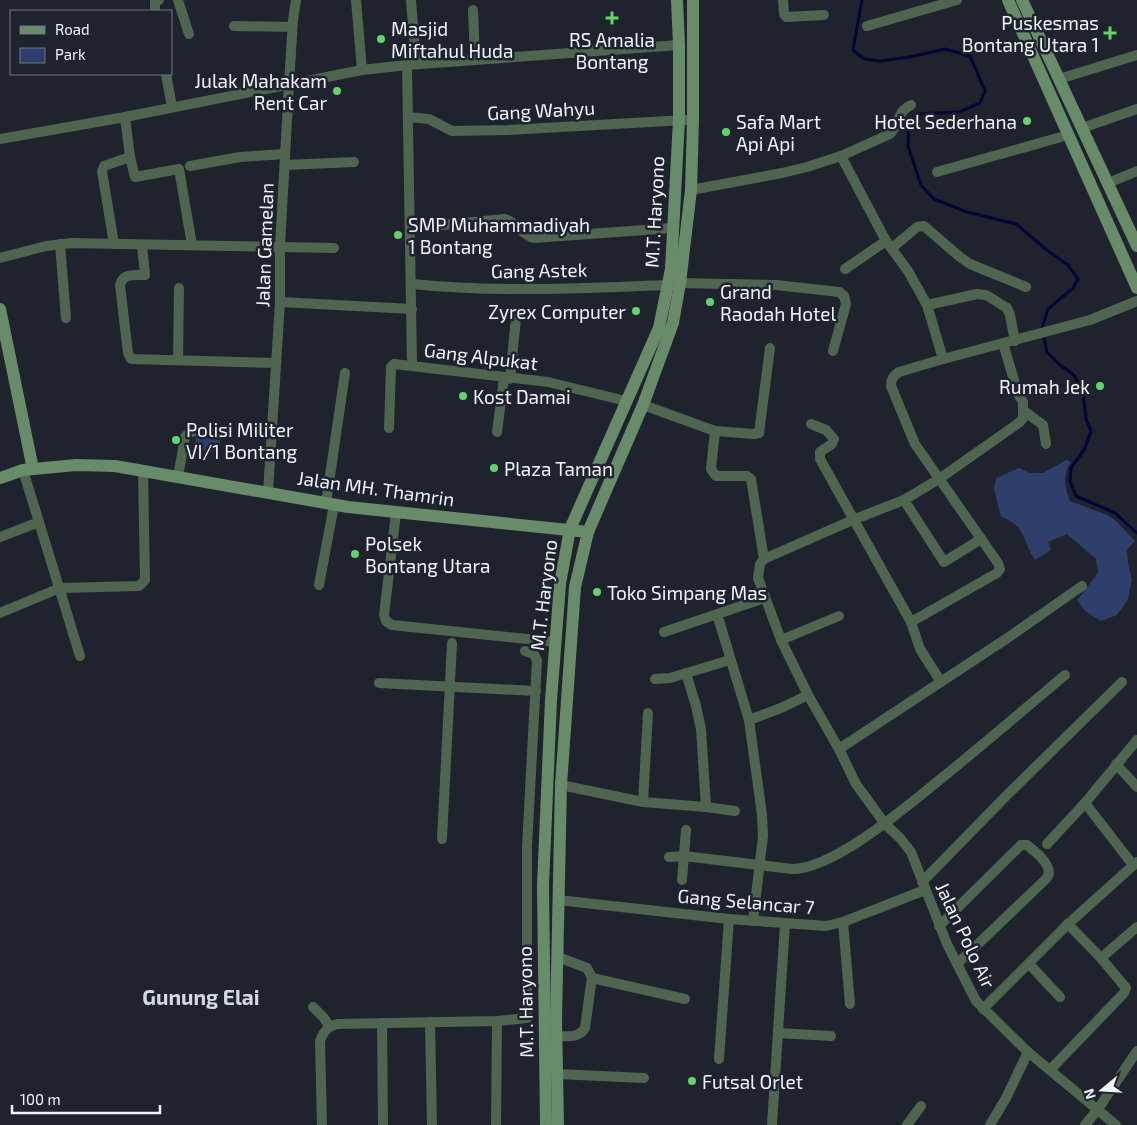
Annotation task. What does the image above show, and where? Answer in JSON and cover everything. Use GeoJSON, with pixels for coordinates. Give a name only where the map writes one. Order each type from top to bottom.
{"type":"FeatureCollection","features":[{"type":"Feature","properties":{"kind":"main road","name":"M.T. Haryono"},"geometry":{"type":"LineString","coordinates":[[546,1125],[550,1019],[543,885],[560,584],[570,529],[658,328],[674,284],[671,269],[679,120],[680,45],[678,0]]}},
{"type":"Feature","properties":{"kind":"main road","name":"M.T. Haryono"},"geometry":{"type":"LineString","coordinates":[[558,1125],[556,1036],[550,1019],[558,957],[561,785],[575,587],[588,532],[643,405],[673,322],[674,284],[691,190],[693,0]]}},
{"type":"Feature","properties":{"kind":"main road"},"geometry":{"type":"LineString","coordinates":[[1008,0],[1137,288]]}},
{"type":"Feature","properties":{"kind":"main road"},"geometry":{"type":"LineString","coordinates":[[1022,0],[1137,246]]}},
{"type":"Feature","properties":{"kind":"main road"},"geometry":{"type":"LineString","coordinates":[[1038,68],[1051,62]]}},
{"type":"Feature","properties":{"kind":"main road"},"geometry":{"type":"LineString","coordinates":[[1050,96],[1062,84]]}},
{"type":"Feature","properties":{"kind":"main road"},"geometry":{"type":"LineString","coordinates":[[0,309],[4,344],[28,469]]}},
{"type":"Feature","properties":{"kind":"main road","name":"Jalan MH. Thamrin"},"geometry":{"type":"LineString","coordinates":[[0,478],[28,469],[98,465],[268,492],[330,504],[588,532]]}},
{"type":"Feature","properties":{"kind":"street"},"geometry":{"type":"LineString","coordinates":[[178,0],[189,34]]}},
{"type":"Feature","properties":{"kind":"street","name":"Jalan Gamelan"},"geometry":{"type":"LineString","coordinates":[[268,492],[280,302],[280,246],[292,27],[296,0]]}},
{"type":"Feature","properties":{"kind":"street"},"geometry":{"type":"LineString","coordinates":[[356,0],[362,70]]}},
{"type":"Feature","properties":{"kind":"street"},"geometry":{"type":"LineString","coordinates":[[411,0],[412,65],[408,117],[412,365]]}},
{"type":"Feature","properties":{"kind":"street"},"geometry":{"type":"LineString","coordinates":[[783,0],[786,17],[824,15]]}},
{"type":"Feature","properties":{"kind":"street"},"geometry":{"type":"LineString","coordinates":[[867,26],[957,0]]}},
{"type":"Feature","properties":{"kind":"street"},"geometry":{"type":"LineString","coordinates":[[473,10],[475,60]]}},
{"type":"Feature","properties":{"kind":"street"},"geometry":{"type":"LineString","coordinates":[[234,26],[292,27]]}},
{"type":"Feature","properties":{"kind":"street"},"geometry":{"type":"LineString","coordinates":[[0,139],[125,117],[362,70],[680,45]]}},
{"type":"Feature","properties":{"kind":"street"},"geometry":{"type":"LineString","coordinates":[[1062,84],[1137,55]]}},
{"type":"Feature","properties":{"kind":"street"},"geometry":{"type":"LineString","coordinates":[[166,75],[172,107]]}},
{"type":"Feature","properties":{"kind":"street"},"geometry":{"type":"LineString","coordinates":[[691,190],[782,174],[842,156],[890,134],[894,130],[901,112],[911,104]]}},
{"type":"Feature","properties":{"kind":"street"},"geometry":{"type":"LineString","coordinates":[[1082,128],[1137,109]]}},
{"type":"Feature","properties":{"kind":"street"},"geometry":{"type":"LineString","coordinates":[[125,117],[130,158],[135,177],[179,168],[192,245]]}},
{"type":"Feature","properties":{"kind":"street","name":"Gang Wahyu"},"geometry":{"type":"LineString","coordinates":[[408,117],[429,119],[452,131],[508,130],[693,120]]}},
{"type":"Feature","properties":{"kind":"street"},"geometry":{"type":"LineString","coordinates":[[937,172],[1068,135]]}},
{"type":"Feature","properties":{"kind":"street"},"geometry":{"type":"LineString","coordinates":[[842,156],[889,245],[908,271],[927,305],[943,359]]}},
{"type":"Feature","properties":{"kind":"street"},"geometry":{"type":"LineString","coordinates":[[190,166],[240,157],[354,162]]}},
{"type":"Feature","properties":{"kind":"street"},"geometry":{"type":"LineString","coordinates":[[114,244],[102,171],[104,166],[130,158]]}},
{"type":"Feature","properties":{"kind":"street"},"geometry":{"type":"LineString","coordinates":[[1108,183],[1137,171]]}},
{"type":"Feature","properties":{"kind":"street"},"geometry":{"type":"LineString","coordinates":[[411,228],[505,219],[513,223],[528,236],[534,238],[672,228]]}},
{"type":"Feature","properties":{"kind":"street"},"geometry":{"type":"LineString","coordinates":[[845,270],[917,227],[924,226],[970,264],[1026,287]]}},
{"type":"Feature","properties":{"kind":"street"},"geometry":{"type":"LineString","coordinates":[[0,258],[71,243],[334,248]]}},
{"type":"Feature","properties":{"kind":"street"},"geometry":{"type":"LineString","coordinates":[[60,244],[66,318]]}},
{"type":"Feature","properties":{"kind":"street"},"geometry":{"type":"LineString","coordinates":[[142,244],[145,275],[128,276],[123,278],[120,285],[128,357],[134,361],[178,360],[276,363]]}},
{"type":"Feature","properties":{"kind":"street","name":"Gang Astek"},"geometry":{"type":"LineString","coordinates":[[412,284],[442,287],[542,290],[674,284],[776,285],[839,292],[844,296],[846,304],[833,351]]}},
{"type":"Feature","properties":{"kind":"street"},"geometry":{"type":"LineString","coordinates":[[178,360],[179,288]]}},
{"type":"Feature","properties":{"kind":"street"},"geometry":{"type":"LineString","coordinates":[[927,305],[977,294],[986,295],[1007,308],[1015,341]]}},
{"type":"Feature","properties":{"kind":"street"},"geometry":{"type":"LineString","coordinates":[[911,622],[999,571],[998,563],[915,444],[891,386],[891,380],[894,375],[943,359],[1051,332],[1090,320],[1137,300]]}},
{"type":"Feature","properties":{"kind":"street"},"geometry":{"type":"LineString","coordinates":[[280,302],[412,309]]}},
{"type":"Feature","properties":{"kind":"street"},"geometry":{"type":"LineString","coordinates":[[498,432],[516,318]]}},
{"type":"Feature","properties":{"kind":"street"},"geometry":{"type":"LineString","coordinates":[[764,560],[855,519],[904,500],[939,480],[1020,422],[1024,411],[1003,343]]}},
{"type":"Feature","properties":{"kind":"street"},"geometry":{"type":"LineString","coordinates":[[643,405],[715,431],[754,434],[759,432],[770,348]]}},
{"type":"Feature","properties":{"kind":"street","name":"Gang Alpukat"},"geometry":{"type":"LineString","coordinates":[[389,428],[391,367],[394,364],[561,384],[626,401]]}},
{"type":"Feature","properties":{"kind":"street"},"geometry":{"type":"LineString","coordinates":[[319,585],[345,373]]}},
{"type":"Feature","properties":{"kind":"street"},"geometry":{"type":"LineString","coordinates":[[1024,411],[1043,425],[1046,444]]}},
{"type":"Feature","properties":{"kind":"street"},"geometry":{"type":"LineString","coordinates":[[811,424],[826,430],[834,439],[834,443],[818,455],[911,622],[920,649],[941,682]]}},
{"type":"Feature","properties":{"kind":"street","name":"Jalan Polo Air"},"geometry":{"type":"LineString","coordinates":[[715,431],[711,467],[714,474],[747,476],[752,479],[764,560],[760,564],[758,578],[781,640],[856,784],[885,824],[907,845],[939,926],[972,994],[983,1009],[1028,1052],[1051,1069],[1116,1125]]}},
{"type":"Feature","properties":{"kind":"street"},"geometry":{"type":"LineString","coordinates":[[178,477],[185,437],[188,432],[212,433]]}},
{"type":"Feature","properties":{"kind":"street"},"geometry":{"type":"LineString","coordinates":[[28,469],[39,522],[80,656]]}},
{"type":"Feature","properties":{"kind":"street"},"geometry":{"type":"LineString","coordinates":[[0,613],[60,588],[139,586],[143,584],[145,580],[143,471]]}},
{"type":"Feature","properties":{"kind":"street"},"geometry":{"type":"LineString","coordinates":[[904,500],[944,562],[981,539]]}},
{"type":"Feature","properties":{"kind":"street"},"geometry":{"type":"LineString","coordinates":[[396,512],[384,615],[386,621],[392,624],[556,642]]}},
{"type":"Feature","properties":{"kind":"street"},"geometry":{"type":"LineString","coordinates":[[0,537],[39,522]]}},
{"type":"Feature","properties":{"kind":"street"},"geometry":{"type":"LineString","coordinates":[[839,749],[1082,586]]}},
{"type":"Feature","properties":{"kind":"street"},"geometry":{"type":"LineString","coordinates":[[664,632],[765,598]]}},
{"type":"Feature","properties":{"kind":"street"},"geometry":{"type":"LineString","coordinates":[[717,614],[749,720],[762,815],[763,836],[753,921]]}},
{"type":"Feature","properties":{"kind":"street"},"geometry":{"type":"LineString","coordinates":[[781,640],[838,616]]}},
{"type":"Feature","properties":{"kind":"street"},"geometry":{"type":"LineString","coordinates":[[442,839],[452,643]]}},
{"type":"Feature","properties":{"kind":"street"},"geometry":{"type":"LineString","coordinates":[[525,651],[536,656],[536,691],[527,847],[527,1018]]}},
{"type":"Feature","properties":{"kind":"street"},"geometry":{"type":"LineString","coordinates":[[654,679],[670,678],[730,660]]}},
{"type":"Feature","properties":{"kind":"street"},"geometry":{"type":"LineString","coordinates":[[686,673],[701,729],[706,807]]}},
{"type":"Feature","properties":{"kind":"street"},"geometry":{"type":"LineString","coordinates":[[669,857],[684,856],[718,862],[792,869],[809,867],[844,849],[885,824],[1065,675]]}},
{"type":"Feature","properties":{"kind":"street"},"geometry":{"type":"LineString","coordinates":[[923,886],[1008,794],[1122,682]]}},
{"type":"Feature","properties":{"kind":"street"},"geometry":{"type":"LineString","coordinates":[[379,683],[536,691]]}},
{"type":"Feature","properties":{"kind":"street"},"geometry":{"type":"LineString","coordinates":[[749,720],[808,695]]}},
{"type":"Feature","properties":{"kind":"street"},"geometry":{"type":"LineString","coordinates":[[643,802],[648,713]]}},
{"type":"Feature","properties":{"kind":"street"},"geometry":{"type":"LineString","coordinates":[[1047,844],[1085,803],[1137,740]]}},
{"type":"Feature","properties":{"kind":"street"},"geometry":{"type":"LineString","coordinates":[[1116,764],[1137,787]]}},
{"type":"Feature","properties":{"kind":"street"},"geometry":{"type":"LineString","coordinates":[[561,785],[643,802],[735,811]]}},
{"type":"Feature","properties":{"kind":"street"},"geometry":{"type":"LineString","coordinates":[[983,1009],[1068,924],[1135,863],[1085,803]]}},
{"type":"Feature","properties":{"kind":"street"},"geometry":{"type":"LineString","coordinates":[[682,880],[686,830]]}},
{"type":"Feature","properties":{"kind":"street"},"geometry":{"type":"LineString","coordinates":[[939,926],[1021,845],[1027,845],[1031,848],[1049,867],[1050,874],[1046,880],[957,964]]}},
{"type":"Feature","properties":{"kind":"street","name":"Gang Selancar 7"},"geometry":{"type":"LineString","coordinates":[[558,900],[729,919],[826,926],[843,922],[923,886]]}},
{"type":"Feature","properties":{"kind":"street"},"geometry":{"type":"LineString","coordinates":[[718,1059],[729,919]]}},
{"type":"Feature","properties":{"kind":"street"},"geometry":{"type":"LineString","coordinates":[[843,922],[850,1004]]}},
{"type":"Feature","properties":{"kind":"street"},"geometry":{"type":"LineString","coordinates":[[772,1125],[785,923]]}},
{"type":"Feature","properties":{"kind":"street"},"geometry":{"type":"LineString","coordinates":[[1051,1069],[1124,993],[1126,988],[1101,958],[1068,924]]}},
{"type":"Feature","properties":{"kind":"street"},"geometry":{"type":"LineString","coordinates":[[1101,958],[1137,927]]}},
{"type":"Feature","properties":{"kind":"street"},"geometry":{"type":"LineString","coordinates":[[556,1036],[576,1036],[581,1034],[584,1028],[592,978],[587,968],[558,957]]}},
{"type":"Feature","properties":{"kind":"street"},"geometry":{"type":"LineString","coordinates":[[1029,964],[1060,998]]}},
{"type":"Feature","properties":{"kind":"street"},"geometry":{"type":"LineString","coordinates":[[592,978],[685,999]]}},
{"type":"Feature","properties":{"kind":"street"},"geometry":{"type":"LineString","coordinates":[[313,1007],[329,1026]]}},
{"type":"Feature","properties":{"kind":"street"},"geometry":{"type":"LineString","coordinates":[[322,1125],[320,1041],[323,1033],[329,1026],[337,1024],[497,1021],[527,1018],[550,1019]]}},
{"type":"Feature","properties":{"kind":"street"},"geometry":{"type":"LineString","coordinates":[[496,1125],[497,1021]]}},
{"type":"Feature","properties":{"kind":"street"},"geometry":{"type":"LineString","coordinates":[[430,1022],[432,1125]]}},
{"type":"Feature","properties":{"kind":"street"},"geometry":{"type":"LineString","coordinates":[[382,1023],[383,1125]]}},
{"type":"Feature","properties":{"kind":"street"},"geometry":{"type":"LineString","coordinates":[[778,1033],[831,1036]]}},
{"type":"Feature","properties":{"kind":"street"},"geometry":{"type":"LineString","coordinates":[[1085,1125],[1133,1066],[1137,1051]]}},
{"type":"Feature","properties":{"kind":"street"},"geometry":{"type":"LineString","coordinates":[[990,1125],[1006,1098],[1028,1052]]}},
{"type":"Feature","properties":{"kind":"street"},"geometry":{"type":"LineString","coordinates":[[557,1074],[644,1078]]}},
{"type":"Feature","properties":{"kind":"street"},"geometry":{"type":"LineString","coordinates":[[907,1125],[921,1106]]}},
{"type":"Feature","properties":{"kind":"green space"},"geometry":{"type":"Polygon","coordinates":[[[196,437],[220,440],[219,452],[195,450],[196,437]]]}},
{"type":"Feature","properties":{"kind":"green space"},"geometry":{"type":"Polygon","coordinates":[[[1066,460],[1071,462],[1065,476],[1070,501],[1107,515],[1115,520],[1135,541],[1127,550],[1132,579],[1128,599],[1117,615],[1101,621],[1085,611],[1077,600],[1098,573],[1096,559],[1067,534],[1048,542],[1051,550],[1035,560],[1019,528],[1009,520],[1001,517],[994,489],[996,478],[1019,468],[1030,473],[1043,473],[1066,460]]]}},
{"type":"Feature","properties":{"kind":"waterway"},"geometry":{"type":"LineString","coordinates":[[862,0],[853,50],[864,59],[880,61],[910,57],[945,49],[970,56],[985,91],[980,103],[959,112],[917,114],[909,124],[908,146],[921,185],[934,199],[967,212],[1016,224],[1068,265],[1078,279],[1073,288],[1048,309],[1042,328],[1047,352],[1074,375],[1083,393],[1086,419],[1091,431],[1084,450],[1071,468],[1070,481],[1076,496],[1115,513],[1137,533]]}},
{"type":"Feature","properties":{"kind":"place","name":"RS Amalia Bontang"},"geometry":{"type":"Point","coordinates":[612,18]}},
{"type":"Feature","properties":{"kind":"place","name":"Puskesmas Bontang Utara 1"},"geometry":{"type":"Point","coordinates":[1110,33]}},
{"type":"Feature","properties":{"kind":"place","name":"Masjid Miftahul Huda"},"geometry":{"type":"Point","coordinates":[381,39]}},
{"type":"Feature","properties":{"kind":"place","name":"Julak Mahakam Rent Car"},"geometry":{"type":"Point","coordinates":[337,91]}},
{"type":"Feature","properties":{"kind":"place","name":"Hotel Sederhana"},"geometry":{"type":"Point","coordinates":[1027,121]}},
{"type":"Feature","properties":{"kind":"place","name":"Safa Mart Api Api"},"geometry":{"type":"Point","coordinates":[726,132]}},
{"type":"Feature","properties":{"kind":"place","name":"SMP Muhammadiyah 1 Bontang"},"geometry":{"type":"Point","coordinates":[398,235]}},
{"type":"Feature","properties":{"kind":"place","name":"Grand Raodah Hotel"},"geometry":{"type":"Point","coordinates":[710,302]}},
{"type":"Feature","properties":{"kind":"place","name":"Zyrex Computer"},"geometry":{"type":"Point","coordinates":[636,311]}},
{"type":"Feature","properties":{"kind":"place","name":"Rumah Jek"},"geometry":{"type":"Point","coordinates":[1100,386]}},
{"type":"Feature","properties":{"kind":"place","name":"Kost Damai"},"geometry":{"type":"Point","coordinates":[463,396]}},
{"type":"Feature","properties":{"kind":"place","name":"Polisi Militer VI/1 Bontang"},"geometry":{"type":"Point","coordinates":[176,440]}},
{"type":"Feature","properties":{"kind":"place","name":"Plaza Taman"},"geometry":{"type":"Point","coordinates":[494,468]}},
{"type":"Feature","properties":{"kind":"place","name":"Polsek Bontang Utara"},"geometry":{"type":"Point","coordinates":[355,554]}},
{"type":"Feature","properties":{"kind":"place","name":"Toko Simpang Mas"},"geometry":{"type":"Point","coordinates":[597,592]}},
{"type":"Feature","properties":{"kind":"place","name":"Futsal Orlet"},"geometry":{"type":"Point","coordinates":[692,1081]}},
{"type":"Feature","properties":{"kind":"district","name":"Gunung Elai"},"geometry":{"type":"Point","coordinates":[201,996]}}]}
